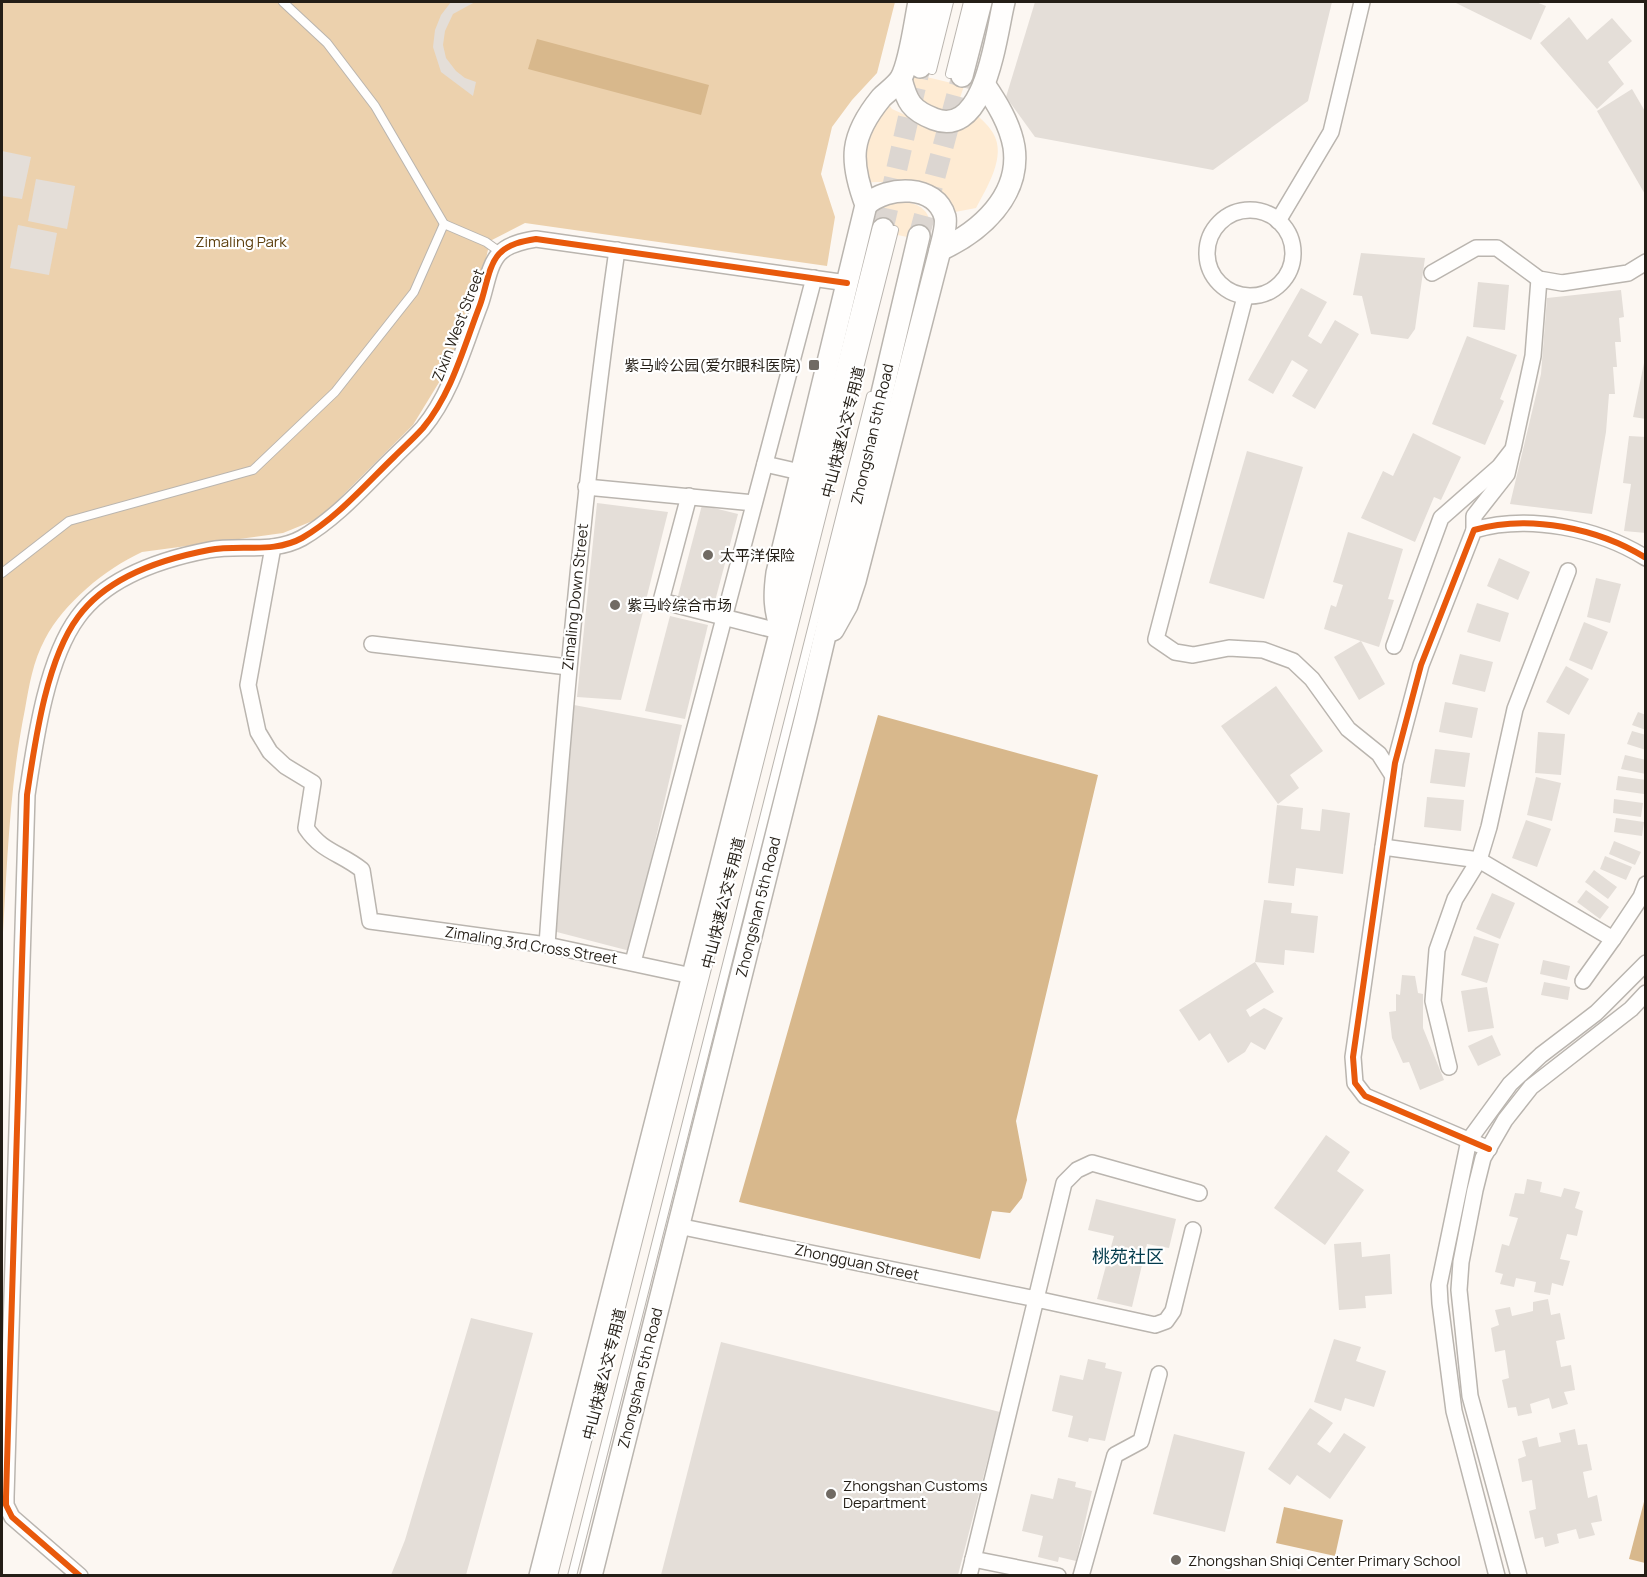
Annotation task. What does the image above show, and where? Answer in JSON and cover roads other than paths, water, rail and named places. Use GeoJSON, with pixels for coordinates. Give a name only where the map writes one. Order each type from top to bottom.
{"type":"FeatureCollection","features":[{"type":"Feature","properties":{"kind":"main road"},"geometry":{"type":"LineString","coordinates":[[782,632],[775,614],[774,597],[801,472],[866,205],[856,177],[853,157],[857,136],[876,105],[901,79],[920,2]]}},
{"type":"Feature","properties":{"kind":"main road"},"geometry":{"type":"LineString","coordinates":[[926,69],[937,2]]}},
{"type":"Feature","properties":{"kind":"main road"},"geometry":{"type":"LineString","coordinates":[[956,75],[981,2]]}},
{"type":"Feature","properties":{"kind":"main road"},"geometry":{"type":"LineString","coordinates":[[901,79],[908,103],[924,115],[940,122],[957,120],[969,113],[978,100],[984,84],[1004,2]]}},
{"type":"Feature","properties":{"kind":"main road"},"geometry":{"type":"LineString","coordinates":[[940,250],[962,240],[985,223],[999,206],[1011,180],[1014,148],[1006,121],[984,84]]}},
{"type":"Feature","properties":{"kind":"main road"},"geometry":{"type":"LineString","coordinates":[[823,644],[840,621],[852,589],[940,250],[946,219],[939,205],[924,195],[888,190],[876,196],[866,205]]}},
{"type":"Feature","properties":{"kind":"main road"},"geometry":{"type":"LineString","coordinates":[[540,1575],[692,976],[889,229]]}},
{"type":"Feature","properties":{"kind":"main road","name":"Zhongshan 5th Road"},"geometry":{"type":"LineString","coordinates":[[591,1575],[823,644],[915,235]]}},
{"type":"Feature","properties":{"kind":"street"},"geometry":{"type":"LineString","coordinates":[[1278,221],[1331,132],[1362,2]]}},
{"type":"Feature","properties":{"kind":"street"},"geometry":{"type":"LineString","coordinates":[[1242,210],[1257,210],[1278,221],[1290,237],[1293,252],[1291,267],[1284,280],[1273,291],[1259,296],[1245,297],[1220,286],[1207,262],[1206,249],[1210,235],[1229,215],[1242,210]]}},
{"type":"Feature","properties":{"kind":"street"},"geometry":{"type":"LineString","coordinates":[[500,252],[520,242],[536,239],[847,283]]}},
{"type":"Feature","properties":{"kind":"street"},"geometry":{"type":"LineString","coordinates":[[1432,273],[1476,248],[1497,248],[1539,279],[1562,283],[1628,273],[1646,262]]}},
{"type":"Feature","properties":{"kind":"street","name":"Zimaling Down Street"},"geometry":{"type":"LineString","coordinates":[[546,945],[568,667],[586,487],[617,250]]}},
{"type":"Feature","properties":{"kind":"street","name":"Zixin West Street"},"geometry":{"type":"LineString","coordinates":[[279,546],[302,538],[332,516],[423,429],[442,399],[456,370],[494,260],[500,252]]}},
{"type":"Feature","properties":{"kind":"street"},"geometry":{"type":"LineString","coordinates":[[633,962],[814,278]]}},
{"type":"Feature","properties":{"kind":"street"},"geometry":{"type":"LineString","coordinates":[[1489,1149],[1365,1096],[1355,1083],[1353,1057],[1393,776],[1421,665],[1474,530],[1474,516],[1507,474],[1533,356],[1539,279]]}},
{"type":"Feature","properties":{"kind":"street"},"geometry":{"type":"LineString","coordinates":[[1245,297],[1156,639],[1175,652],[1192,655],[1229,648],[1263,650],[1293,661],[1312,679],[1348,729],[1379,754],[1393,776]]}},
{"type":"Feature","properties":{"kind":"street"},"geometry":{"type":"LineString","coordinates":[[1394,646],[1441,518],[1498,467],[1512,449]]}},
{"type":"Feature","properties":{"kind":"street"},"geometry":{"type":"LineString","coordinates":[[765,464],[801,472]]}},
{"type":"Feature","properties":{"kind":"street"},"geometry":{"type":"LineString","coordinates":[[586,487],[754,502]]}},
{"type":"Feature","properties":{"kind":"street"},"geometry":{"type":"LineString","coordinates":[[689,496],[661,601],[782,632]]}},
{"type":"Feature","properties":{"kind":"street"},"geometry":{"type":"LineString","coordinates":[[1474,530],[1499,523],[1542,525],[1596,535],[1646,558]]}},
{"type":"Feature","properties":{"kind":"street"},"geometry":{"type":"LineString","coordinates":[[80,1575],[29,1534],[12,1517],[6,1506],[27,795],[36,735],[54,667],[77,618],[94,599],[115,584],[158,564],[225,546],[279,546]]}},
{"type":"Feature","properties":{"kind":"street","name":"Zimaling 3rd Cross Street"},"geometry":{"type":"LineString","coordinates":[[279,546],[248,685],[258,732],[270,752],[285,766],[313,783],[306,828],[314,841],[326,850],[348,859],[362,870],[370,921],[546,945],[692,976]]}},
{"type":"Feature","properties":{"kind":"street"},"geometry":{"type":"LineString","coordinates":[[1449,1067],[1433,1001],[1437,950],[1455,899],[1479,860],[1489,827],[1515,709],[1568,571]]}},
{"type":"Feature","properties":{"kind":"street"},"geometry":{"type":"LineString","coordinates":[[372,644],[568,667]]}},
{"type":"Feature","properties":{"kind":"street"},"geometry":{"type":"LineString","coordinates":[[1383,847],[1479,860],[1612,939]]}},
{"type":"Feature","properties":{"kind":"street"},"geometry":{"type":"LineString","coordinates":[[1583,981],[1641,897],[1646,884]]}},
{"type":"Feature","properties":{"kind":"street"},"geometry":{"type":"LineString","coordinates":[[1497,1575],[1454,1411],[1440,1303],[1439,1285],[1468,1140],[1510,1084],[1541,1055],[1596,1013],[1646,963]]}},
{"type":"Feature","properties":{"kind":"street"},"geometry":{"type":"LineString","coordinates":[[1519,1575],[1470,1396],[1459,1290],[1461,1262],[1473,1201],[1483,1158],[1505,1120],[1531,1087],[1631,1009],[1646,993]]}},
{"type":"Feature","properties":{"kind":"street"},"geometry":{"type":"LineString","coordinates":[[969,1575],[1064,1183],[1085,1164],[1092,1163],[1199,1193]]}},
{"type":"Feature","properties":{"kind":"street","name":"Zhongguan Street"},"geometry":{"type":"LineString","coordinates":[[678,1226],[1155,1325],[1166,1321],[1173,1311],[1193,1230]]}},
{"type":"Feature","properties":{"kind":"street"},"geometry":{"type":"LineString","coordinates":[[1082,1575],[1115,1455],[1141,1441],[1159,1374]]}},
{"type":"Feature","properties":{"kind":"street"},"geometry":{"type":"LineString","coordinates":[[974,1558],[1058,1575]]}},
{"type":"Feature","properties":{"kind":"lane"},"geometry":{"type":"LineString","coordinates":[[284,2],[327,43],[375,106],[444,224],[486,242],[500,252]]}},
{"type":"Feature","properties":{"kind":"lane"},"geometry":{"type":"LineString","coordinates":[[926,69],[949,2]]}},
{"type":"Feature","properties":{"kind":"lane"},"geometry":{"type":"LineString","coordinates":[[956,75],[968,2]]}},
{"type":"Feature","properties":{"kind":"lane"},"geometry":{"type":"LineString","coordinates":[[2,573],[69,521],[252,470],[335,392],[414,292],[444,224]]}},
{"type":"Feature","properties":{"kind":"lane","name":"中山快速公交专用道"},"geometry":{"type":"LineString","coordinates":[[553,1575],[889,229]]}},
{"type":"Feature","properties":{"kind":"lane","name":"中山快速公交专用道"},"geometry":{"type":"LineString","coordinates":[[880,359],[915,235]]}},
{"type":"Feature","properties":{"kind":"lane","name":"中山快速公交专用道"},"geometry":{"type":"LineString","coordinates":[[572,1575],[874,382]]}},
{"type":"Feature","properties":{"kind":"tunnel"},"geometry":{"type":"LineString","coordinates":[[883,229],[920,67]]}},
{"type":"Feature","properties":{"kind":"tunnel"},"geometry":{"type":"LineString","coordinates":[[919,236],[962,76]]}},
{"type":"Feature","properties":{"kind":"place","name":"紫马岭公园(爱尔眼科医院)"},"geometry":{"type":"Point","coordinates":[814,365]}},
{"type":"Feature","properties":{"kind":"place","name":"太平洋保险"},"geometry":{"type":"Point","coordinates":[708,555]}},
{"type":"Feature","properties":{"kind":"place","name":"紫马岭综合市场"},"geometry":{"type":"Point","coordinates":[615,605]}},
{"type":"Feature","properties":{"kind":"place","name":"Zhongshan Customs Department"},"geometry":{"type":"Point","coordinates":[831,1494]}},
{"type":"Feature","properties":{"kind":"place","name":"Zhongshan Shiqi Center Primary School"},"geometry":{"type":"Point","coordinates":[1176,1560]}},
{"type":"Feature","properties":{"kind":"district","name":"桃苑社区"},"geometry":{"type":"Point","coordinates":[1128,1256]}},
{"type":"Feature","properties":{"kind":"park label","name":"Zimaling Park"},"geometry":{"type":"Point","coordinates":[241,241]}}]}
